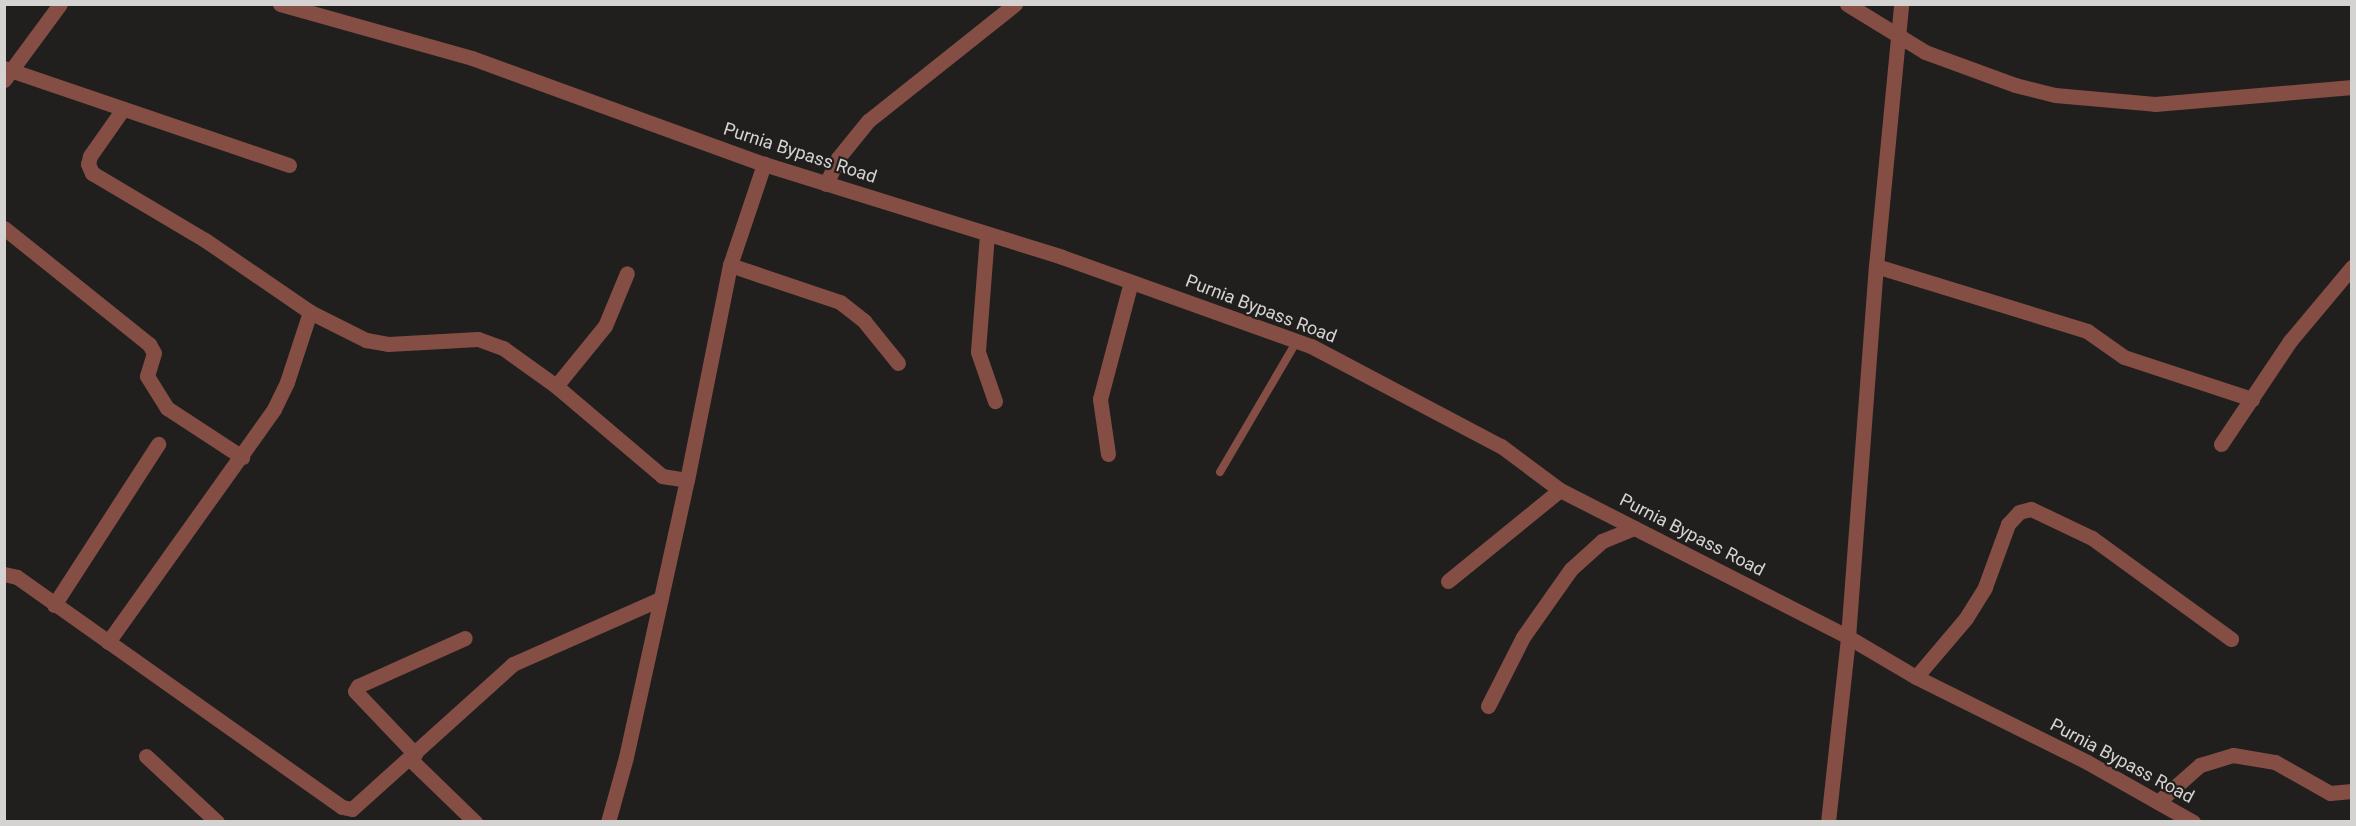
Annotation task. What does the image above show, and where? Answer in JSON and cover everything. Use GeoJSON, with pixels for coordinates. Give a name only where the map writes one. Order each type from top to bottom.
{"type":"FeatureCollection","features":[{"type":"Feature","properties":{"kind":"street"},"geometry":{"type":"LineString","coordinates":[[60,4],[7,73],[289,165]]}},
{"type":"Feature","properties":{"kind":"street","name":"Purnia Bypass Road"},"geometry":{"type":"LineString","coordinates":[[280,4],[472,58],[764,164],[987,234],[1296,341],[1501,446],[1560,490],[1848,637],[1916,677],[2193,822]]}},
{"type":"Feature","properties":{"kind":"street"},"geometry":{"type":"LineString","coordinates":[[826,184],[838,159],[868,121],[1015,4]]}},
{"type":"Feature","properties":{"kind":"street"},"geometry":{"type":"LineString","coordinates":[[1847,4],[1898,37],[1948,61],[2015,85],[2090,101],[2194,103],[2352,87]]}},
{"type":"Feature","properties":{"kind":"street"},"geometry":{"type":"LineString","coordinates":[[1828,822],[1848,637],[1876,266],[1901,4]]}},
{"type":"Feature","properties":{"kind":"street"},"geometry":{"type":"LineString","coordinates":[[123,109],[90,156],[88,165],[92,172],[204,240],[310,312],[366,339],[388,344],[478,339],[502,348],[556,386],[662,476],[687,480]]}},
{"type":"Feature","properties":{"kind":"street"},"geometry":{"type":"LineString","coordinates":[[608,822],[626,757],[687,480],[730,265],[764,164]]}},
{"type":"Feature","properties":{"kind":"street"},"geometry":{"type":"LineString","coordinates":[[4,228],[149,344],[154,353],[147,376],[167,408],[242,457]]}},
{"type":"Feature","properties":{"kind":"street"},"geometry":{"type":"LineString","coordinates":[[987,234],[978,352],[995,401]]}},
{"type":"Feature","properties":{"kind":"street"},"geometry":{"type":"LineString","coordinates":[[730,265],[840,302],[864,321],[898,363]]}},
{"type":"Feature","properties":{"kind":"street"},"geometry":{"type":"LineString","coordinates":[[1876,266],[2087,331],[2124,357],[2252,399]]}},
{"type":"Feature","properties":{"kind":"street"},"geometry":{"type":"LineString","coordinates":[[2221,444],[2290,340],[2352,267]]}},
{"type":"Feature","properties":{"kind":"street"},"geometry":{"type":"LineString","coordinates":[[556,386],[604,326],[627,273]]}},
{"type":"Feature","properties":{"kind":"street"},"geometry":{"type":"LineString","coordinates":[[1108,454],[1100,399],[1131,282]]}},
{"type":"Feature","properties":{"kind":"street"},"geometry":{"type":"LineString","coordinates":[[108,642],[242,457],[287,382],[310,312]]}},
{"type":"Feature","properties":{"kind":"street"},"geometry":{"type":"LineString","coordinates":[[54,606],[158,444]]}},
{"type":"Feature","properties":{"kind":"street"},"geometry":{"type":"LineString","coordinates":[[1448,581],[1560,490]]}},
{"type":"Feature","properties":{"kind":"street"},"geometry":{"type":"LineString","coordinates":[[1916,677],[1966,618],[1985,587],[2008,524],[2019,512],[2031,509],[2092,538],[2231,639]]}},
{"type":"Feature","properties":{"kind":"street"},"geometry":{"type":"LineString","coordinates":[[1488,706],[1523,637],[1571,569],[1602,542],[1634,528]]}},
{"type":"Feature","properties":{"kind":"street"},"geometry":{"type":"LineString","coordinates":[[4,574],[17,577],[54,606],[342,807],[352,809],[362,803],[513,664],[660,599]]}},
{"type":"Feature","properties":{"kind":"street"},"geometry":{"type":"LineString","coordinates":[[465,638],[358,686],[355,691],[412,757],[475,822]]}},
{"type":"Feature","properties":{"kind":"street"},"geometry":{"type":"LineString","coordinates":[[2158,802],[2200,765],[2233,755],[2275,762],[2330,793],[2352,792]]}},
{"type":"Feature","properties":{"kind":"street"},"geometry":{"type":"LineString","coordinates":[[146,756],[217,822]]}},
{"type":"Feature","properties":{"kind":"lane"},"geometry":{"type":"LineString","coordinates":[[1220,472],[1296,341]]}}]}
